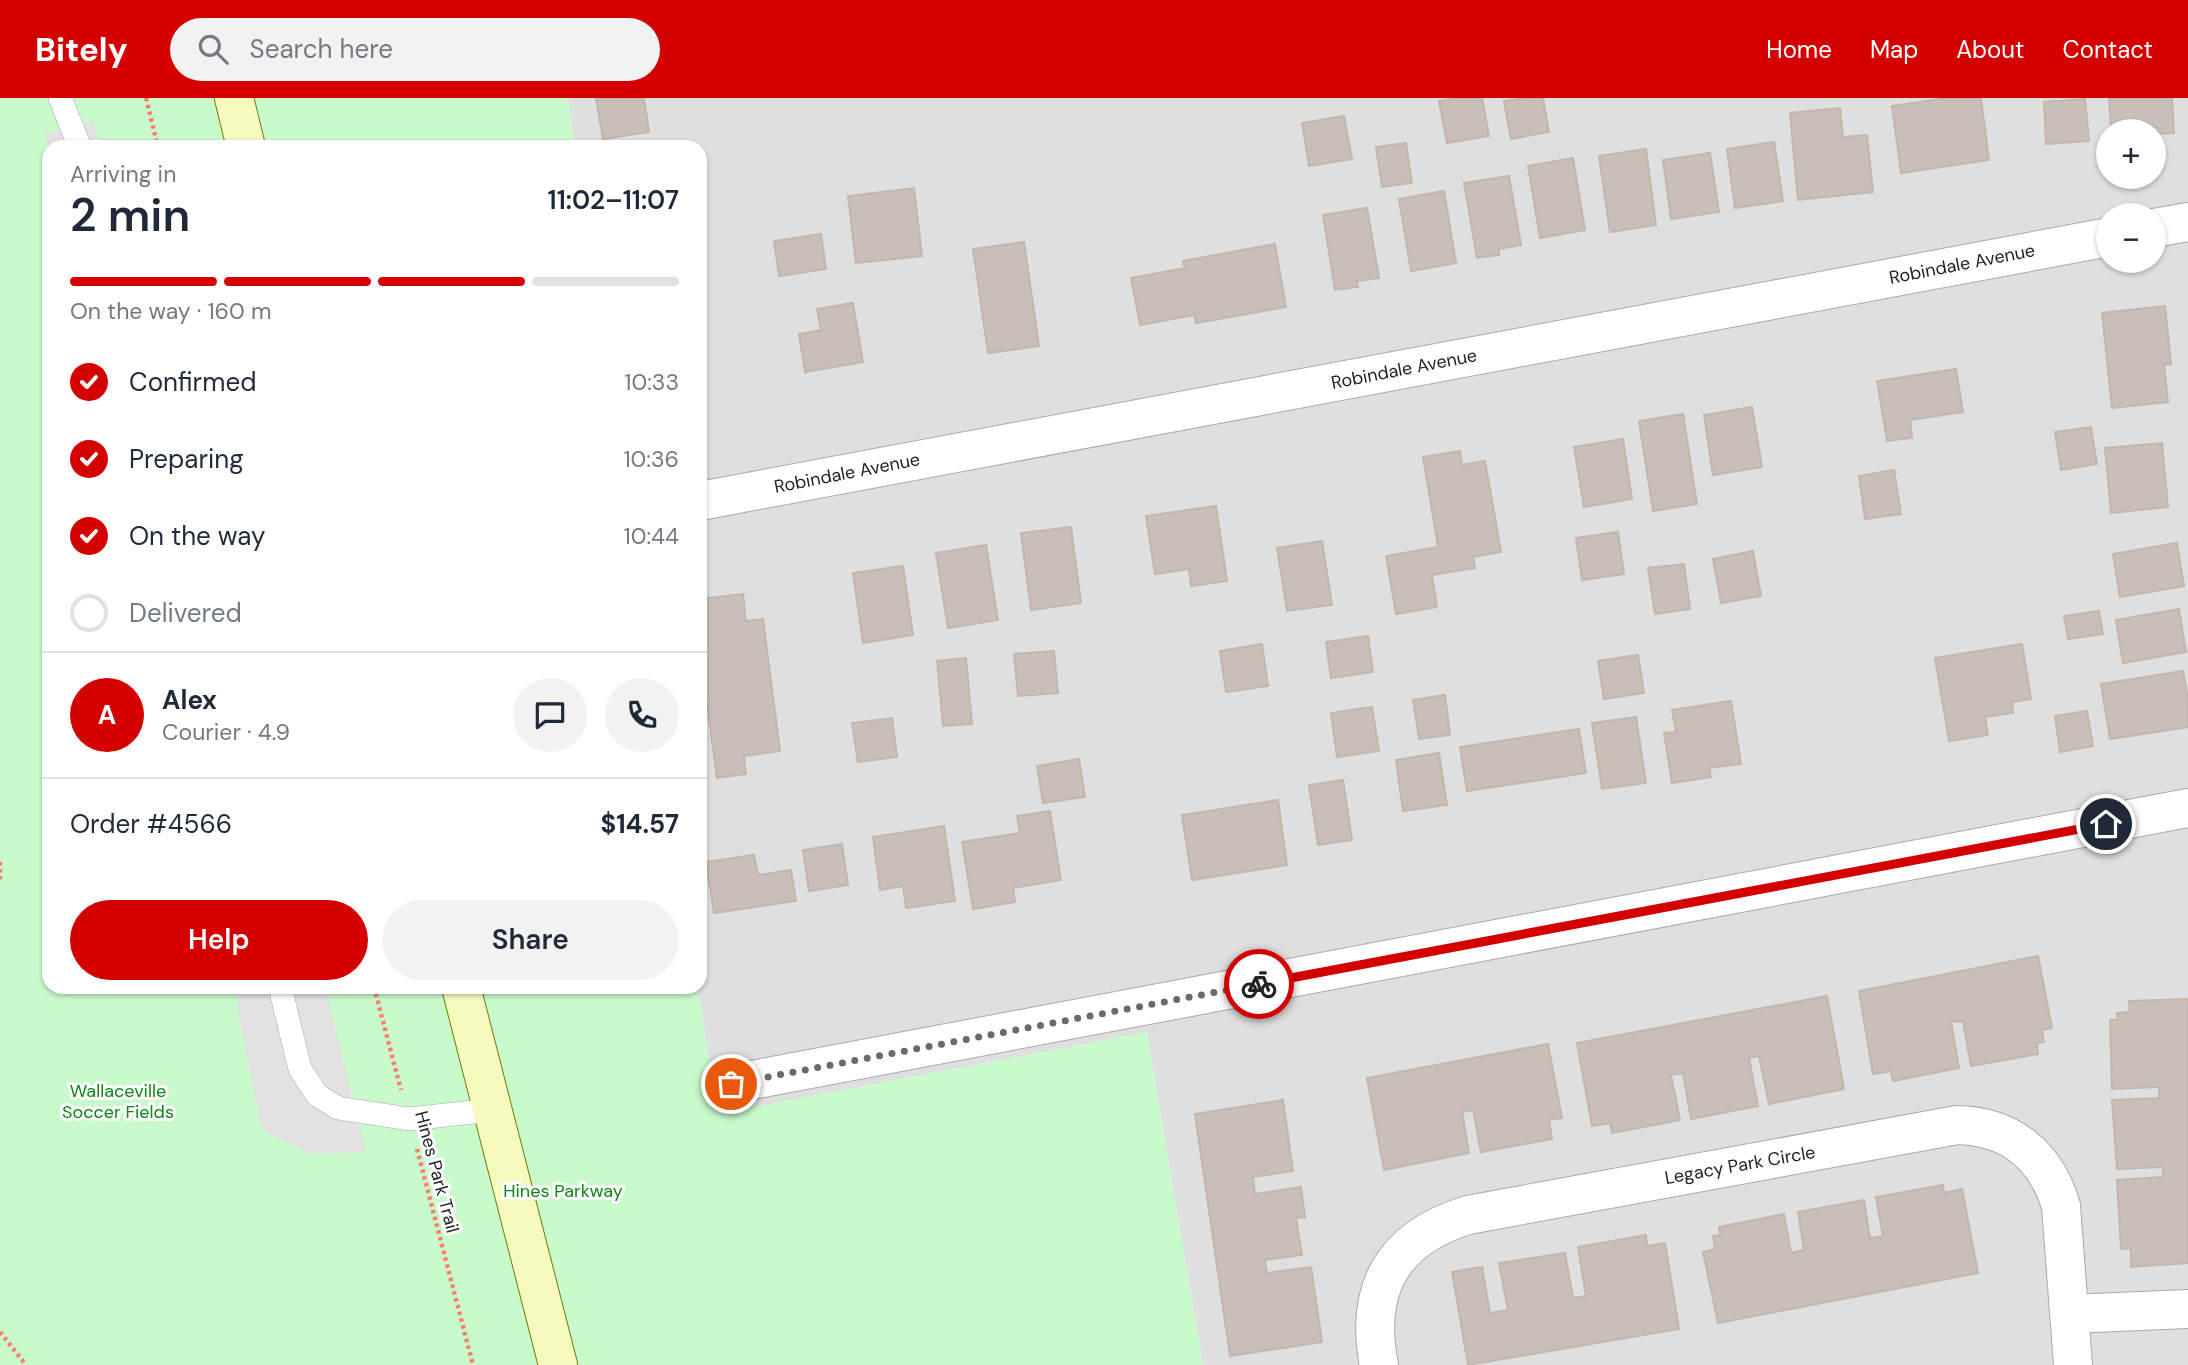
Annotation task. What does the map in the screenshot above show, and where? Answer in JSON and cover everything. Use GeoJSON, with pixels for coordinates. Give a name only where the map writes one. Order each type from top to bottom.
{"type":"FeatureCollection","features":[{"type":"Feature","properties":{"kind":"street"},"geometry":{"type":"LineString","coordinates":[[234,98],[244,140]]}},
{"type":"Feature","properties":{"kind":"street"},"geometry":{"type":"LineString","coordinates":[[2166,226],[2188,222]]}},
{"type":"Feature","properties":{"kind":"street","name":"Robindale Avenue"},"geometry":{"type":"LineString","coordinates":[[707,500],[2096,239]]}},
{"type":"Feature","properties":{"kind":"street"},"geometry":{"type":"LineString","coordinates":[[731,1084],[2188,808]]}},
{"type":"Feature","properties":{"kind":"street"},"geometry":{"type":"LineString","coordinates":[[463,994],[558,1365]]}},
{"type":"Feature","properties":{"kind":"street","name":"Legacy Park Circle"},"geometry":{"type":"LineString","coordinates":[[1379,1365],[1375,1342],[1375,1315],[1381,1288],[1390,1269],[1408,1246],[1428,1231],[1449,1221],[1468,1215],[1957,1125],[1974,1125],[2019,1142],[2039,1160],[2054,1184],[2062,1206],[2073,1365]]}},
{"type":"Feature","properties":{"kind":"street"},"geometry":{"type":"LineString","coordinates":[[2070,1314],[2188,1309]]}},
{"type":"Feature","properties":{"kind":"lane"},"geometry":{"type":"LineString","coordinates":[[60,98],[77,140]]}},
{"type":"Feature","properties":{"kind":"lane"},"geometry":{"type":"LineString","coordinates":[[282,994],[300,1069],[317,1095],[338,1108],[409,1119],[492,1110]]}},
{"type":"Feature","properties":{"kind":"path"},"geometry":{"type":"LineString","coordinates":[[146,98],[156,140]]}},
{"type":"Feature","properties":{"kind":"path"},"geometry":{"type":"LineString","coordinates":[[0,862],[0,880]]}},
{"type":"Feature","properties":{"kind":"path","name":"Hines Park Trail"},"geometry":{"type":"LineString","coordinates":[[376,994],[473,1365]]}},
{"type":"Feature","properties":{"kind":"path"},"geometry":{"type":"LineString","coordinates":[[0,1332],[26,1365]]}},
{"type":"Feature","properties":{"kind":"shaded area"},"geometry":{"type":"Polygon","coordinates":[[[568,98],[2188,98],[2188,1365],[1203,1365],[1147,1033],[717,1114],[699,994],[707,994],[707,140],[574,140],[568,98]]]}},
{"type":"Feature","properties":{"kind":"shaded area"},"geometry":{"type":"Polygon","coordinates":[[[92,120],[99,140],[47,140],[45,134],[92,120]]]}},
{"type":"Feature","properties":{"kind":"shaded area"},"geometry":{"type":"Polygon","coordinates":[[[238,994],[327,994],[366,1152],[311,1154],[262,1130],[238,1013],[238,994]]]}},
{"type":"Feature","properties":{"kind":"green space","name":"Hines Parkway"},"geometry":{"type":"Polygon","coordinates":[[[0,98],[568,98],[574,140],[42,140],[42,994],[699,994],[717,1114],[1147,1032],[1203,1365],[0,1365],[0,98]]]}},
{"type":"Feature","properties":{"kind":"building"},"geometry":{"type":"Polygon","coordinates":[[[596,98],[644,98],[649,132],[603,139],[596,98]]]}},
{"type":"Feature","properties":{"kind":"building"},"geometry":{"type":"Polygon","coordinates":[[[1482,98],[1489,136],[1447,143],[1439,101],[1482,98]]]}},
{"type":"Feature","properties":{"kind":"building"},"geometry":{"type":"Polygon","coordinates":[[[1543,98],[1549,132],[1511,139],[1504,101],[1543,98]]]}},
{"type":"Feature","properties":{"kind":"building"},"geometry":{"type":"Polygon","coordinates":[[[1947,98],[1981,98],[1989,160],[1901,173],[1892,106],[1947,98]]]}},
{"type":"Feature","properties":{"kind":"building"},"geometry":{"type":"Polygon","coordinates":[[[2109,98],[2172,98],[2174,133],[2166,133],[2166,119],[2110,119],[2109,98]]]}},
{"type":"Feature","properties":{"kind":"building"},"geometry":{"type":"Polygon","coordinates":[[[2085,99],[2089,141],[2046,144],[2044,102],[2085,99]]]}},
{"type":"Feature","properties":{"kind":"building"},"geometry":{"type":"Polygon","coordinates":[[[1840,108],[1843,137],[1867,135],[1873,192],[1798,200],[1790,113],[1840,108]]]}},
{"type":"Feature","properties":{"kind":"building"},"geometry":{"type":"Polygon","coordinates":[[[1344,116],[1352,159],[1309,166],[1302,123],[1344,116]]]}},
{"type":"Feature","properties":{"kind":"building"},"geometry":{"type":"Polygon","coordinates":[[[1774,142],[1783,201],[1735,208],[1727,149],[1774,142]]]}},
{"type":"Feature","properties":{"kind":"building"},"geometry":{"type":"Polygon","coordinates":[[[1406,143],[1412,183],[1382,187],[1376,147],[1406,143]]]}},
{"type":"Feature","properties":{"kind":"building"},"geometry":{"type":"Polygon","coordinates":[[[1646,149],[1656,225],[1610,232],[1599,156],[1646,149]]]}},
{"type":"Feature","properties":{"kind":"building"},"geometry":{"type":"Polygon","coordinates":[[[1710,153],[1719,212],[1671,219],[1663,160],[1710,153]]]}},
{"type":"Feature","properties":{"kind":"building"},"geometry":{"type":"Polygon","coordinates":[[[1573,158],[1585,230],[1540,238],[1528,166],[1573,158]]]}},
{"type":"Feature","properties":{"kind":"building"},"geometry":{"type":"Polygon","coordinates":[[[1509,176],[1521,245],[1499,249],[1499,255],[1477,258],[1464,183],[1509,176]]]}},
{"type":"Feature","properties":{"kind":"building"},"geometry":{"type":"Polygon","coordinates":[[[914,188],[922,256],[856,263],[848,196],[914,188]]]}},
{"type":"Feature","properties":{"kind":"building"},"geometry":{"type":"Polygon","coordinates":[[[1444,191],[1456,263],[1411,271],[1399,199],[1444,191]]]}},
{"type":"Feature","properties":{"kind":"building"},"geometry":{"type":"Polygon","coordinates":[[[1367,208],[1379,278],[1357,281],[1358,287],[1335,290],[1323,215],[1367,208]]]}},
{"type":"Feature","properties":{"kind":"building"},"geometry":{"type":"Polygon","coordinates":[[[821,234],[826,269],[779,276],[774,241],[821,234]]]}},
{"type":"Feature","properties":{"kind":"building"},"geometry":{"type":"Polygon","coordinates":[[[1024,242],[1039,346],[988,353],[973,249],[1024,242]]]}},
{"type":"Feature","properties":{"kind":"building"},"geometry":{"type":"Polygon","coordinates":[[[1275,244],[1286,307],[1196,323],[1194,315],[1140,325],[1131,278],[1185,268],[1183,261],[1275,244]]]}},
{"type":"Feature","properties":{"kind":"building"},"geometry":{"type":"Polygon","coordinates":[[[853,303],[863,362],[805,372],[799,334],[821,330],[817,309],[853,303]]]}},
{"type":"Feature","properties":{"kind":"building"},"geometry":{"type":"Polygon","coordinates":[[[2165,306],[2171,364],[2164,365],[2168,402],[2112,408],[2102,313],[2165,306]]]}},
{"type":"Feature","properties":{"kind":"building"},"geometry":{"type":"Polygon","coordinates":[[[1956,369],[1963,412],[1910,420],[1912,438],[1887,441],[1877,381],[1956,369]]]}},
{"type":"Feature","properties":{"kind":"building"},"geometry":{"type":"Polygon","coordinates":[[[1752,407],[1762,467],[1713,475],[1704,415],[1752,407]]]}},
{"type":"Feature","properties":{"kind":"building"},"geometry":{"type":"Polygon","coordinates":[[[1683,414],[1697,504],[1653,511],[1639,421],[1683,414]]]}},
{"type":"Feature","properties":{"kind":"building"},"geometry":{"type":"Polygon","coordinates":[[[2091,427],[2097,464],[2061,470],[2055,432],[2091,427]]]}},
{"type":"Feature","properties":{"kind":"building"},"geometry":{"type":"Polygon","coordinates":[[[1623,439],[1632,499],[1584,507],[1574,447],[1623,439]]]}},
{"type":"Feature","properties":{"kind":"building"},"geometry":{"type":"Polygon","coordinates":[[[2162,443],[2168,507],[2111,513],[2105,448],[2162,443]]]}},
{"type":"Feature","properties":{"kind":"building"},"geometry":{"type":"Polygon","coordinates":[[[1460,451],[1462,465],[1485,461],[1501,552],[1473,557],[1475,568],[1432,575],[1437,607],[1396,614],[1386,556],[1438,547],[1423,457],[1460,451]]]}},
{"type":"Feature","properties":{"kind":"building"},"geometry":{"type":"Polygon","coordinates":[[[1894,470],[1901,514],[1865,519],[1859,476],[1894,470]]]}},
{"type":"Feature","properties":{"kind":"building"},"geometry":{"type":"Polygon","coordinates":[[[1216,506],[1227,581],[1191,586],[1189,569],[1155,574],[1146,516],[1216,506]]]}},
{"type":"Feature","properties":{"kind":"building"},"geometry":{"type":"Polygon","coordinates":[[[1071,527],[1081,603],[1031,610],[1021,533],[1071,527]]]}},
{"type":"Feature","properties":{"kind":"building"},"geometry":{"type":"Polygon","coordinates":[[[1618,532],[1624,574],[1582,580],[1576,538],[1618,532]]]}},
{"type":"Feature","properties":{"kind":"building"},"geometry":{"type":"Polygon","coordinates":[[[1322,541],[1332,605],[1287,611],[1277,548],[1322,541]]]}},
{"type":"Feature","properties":{"kind":"building"},"geometry":{"type":"Polygon","coordinates":[[[2177,543],[2184,586],[2120,597],[2113,554],[2177,543]]]}},
{"type":"Feature","properties":{"kind":"building"},"geometry":{"type":"Polygon","coordinates":[[[986,545],[998,620],[948,628],[936,553],[986,545]]]}},
{"type":"Feature","properties":{"kind":"building"},"geometry":{"type":"Polygon","coordinates":[[[1753,551],[1761,596],[1721,603],[1713,559],[1753,551]]]}},
{"type":"Feature","properties":{"kind":"building"},"geometry":{"type":"Polygon","coordinates":[[[1684,564],[1690,609],[1655,614],[1648,568],[1684,564]]]}},
{"type":"Feature","properties":{"kind":"building"},"geometry":{"type":"Polygon","coordinates":[[[903,566],[913,635],[863,643],[853,573],[903,566]]]}},
{"type":"Feature","properties":{"kind":"building"},"geometry":{"type":"Polygon","coordinates":[[[743,594],[746,621],[763,619],[780,751],[744,756],[746,774],[717,778],[707,704],[707,598],[743,594]]]}},
{"type":"Feature","properties":{"kind":"building"},"geometry":{"type":"Polygon","coordinates":[[[2179,609],[2186,652],[2123,663],[2116,620],[2179,609]]]}},
{"type":"Feature","properties":{"kind":"building"},"geometry":{"type":"Polygon","coordinates":[[[2099,611],[2103,634],[2068,639],[2064,616],[2099,611]]]}},
{"type":"Feature","properties":{"kind":"building"},"geometry":{"type":"Polygon","coordinates":[[[1368,636],[1373,672],[1331,678],[1326,642],[1368,636]]]}},
{"type":"Feature","properties":{"kind":"building"},"geometry":{"type":"Polygon","coordinates":[[[1262,644],[1268,686],[1226,692],[1220,651],[1262,644]]]}},
{"type":"Feature","properties":{"kind":"building"},"geometry":{"type":"Polygon","coordinates":[[[2022,644],[2031,699],[2012,702],[2013,713],[1985,717],[1988,735],[1949,741],[1935,658],[2022,644]]]}},
{"type":"Feature","properties":{"kind":"building"},"geometry":{"type":"Polygon","coordinates":[[[1054,651],[1058,693],[1018,696],[1014,654],[1054,651]]]}},
{"type":"Feature","properties":{"kind":"building"},"geometry":{"type":"Polygon","coordinates":[[[1638,655],[1644,693],[1604,699],[1598,661],[1638,655]]]}},
{"type":"Feature","properties":{"kind":"building"},"geometry":{"type":"Polygon","coordinates":[[[966,658],[972,724],[943,726],[937,661],[966,658]]]}},
{"type":"Feature","properties":{"kind":"building"},"geometry":{"type":"Polygon","coordinates":[[[2183,671],[2188,700],[2188,727],[2110,739],[2101,684],[2183,671]]]}},
{"type":"Feature","properties":{"kind":"building"},"geometry":{"type":"Polygon","coordinates":[[[1445,695],[1450,735],[1419,739],[1413,700],[1445,695]]]}},
{"type":"Feature","properties":{"kind":"building"},"geometry":{"type":"Polygon","coordinates":[[[1731,701],[1741,764],[1709,768],[1711,777],[1672,783],[1664,733],[1676,732],[1672,710],[1731,701]]]}},
{"type":"Feature","properties":{"kind":"building"},"geometry":{"type":"Polygon","coordinates":[[[1372,707],[1379,751],[1337,757],[1331,713],[1372,707]]]}},
{"type":"Feature","properties":{"kind":"building"},"geometry":{"type":"Polygon","coordinates":[[[2087,711],[2093,746],[2060,752],[2055,716],[2087,711]]]}},
{"type":"Feature","properties":{"kind":"building"},"geometry":{"type":"Polygon","coordinates":[[[1636,717],[1646,783],[1602,789],[1592,723],[1636,717]]]}},
{"type":"Feature","properties":{"kind":"building"},"geometry":{"type":"Polygon","coordinates":[[[892,718],[897,757],[858,762],[852,723],[892,718]]]}},
{"type":"Feature","properties":{"kind":"building"},"geometry":{"type":"Polygon","coordinates":[[[1579,729],[1586,773],[1467,791],[1460,747],[1579,729]]]}},
{"type":"Feature","properties":{"kind":"building"},"geometry":{"type":"Polygon","coordinates":[[[1439,753],[1447,805],[1403,811],[1396,760],[1439,753]]]}},
{"type":"Feature","properties":{"kind":"building"},"geometry":{"type":"Polygon","coordinates":[[[1079,759],[1085,797],[1043,803],[1037,766],[1079,759]]]}},
{"type":"Feature","properties":{"kind":"building"},"geometry":{"type":"Polygon","coordinates":[[[1343,780],[1352,840],[1318,845],[1309,785],[1343,780]]]}},
{"type":"Feature","properties":{"kind":"building"},"geometry":{"type":"Polygon","coordinates":[[[1278,800],[1287,865],[1192,880],[1182,815],[1278,800]]]}},
{"type":"Feature","properties":{"kind":"building"},"geometry":{"type":"Polygon","coordinates":[[[1050,811],[1061,880],[1013,888],[1015,902],[973,909],[962,842],[1020,833],[1017,816],[1050,811]]]}},
{"type":"Feature","properties":{"kind":"building"},"geometry":{"type":"Polygon","coordinates":[[[944,826],[955,901],[906,908],[903,886],[880,890],[873,837],[944,826]]]}},
{"type":"Feature","properties":{"kind":"building"},"geometry":{"type":"Polygon","coordinates":[[[842,844],[848,885],[809,891],[803,850],[842,844]]]}},
{"type":"Feature","properties":{"kind":"building"},"geometry":{"type":"Polygon","coordinates":[[[754,855],[758,875],[791,870],[796,901],[714,913],[707,862],[754,855]]]}},
{"type":"Feature","properties":{"kind":"building"},"geometry":{"type":"Polygon","coordinates":[[[2038,956],[2052,1028],[2042,1030],[2044,1042],[2037,1043],[2038,1054],[1971,1066],[1963,1021],[1951,1022],[1959,1068],[1893,1081],[1891,1071],[1873,1074],[1859,991],[2038,956]]]}},
{"type":"Feature","properties":{"kind":"building"},"geometry":{"type":"Polygon","coordinates":[[[1827,996],[1844,1089],[1769,1104],[1759,1056],[1749,1058],[1758,1106],[1691,1119],[1683,1073],[1671,1075],[1680,1120],[1612,1133],[1610,1123],[1592,1126],[1577,1043],[1827,996]]]}},
{"type":"Feature","properties":{"kind":"building"},"geometry":{"type":"Polygon","coordinates":[[[2188,999],[2188,1263],[2131,1267],[2131,1248],[2121,1249],[2117,1180],[2163,1177],[2163,1167],[2117,1169],[2112,1100],[2159,1098],[2159,1087],[2112,1089],[2110,1020],[2118,1020],[2117,1013],[2130,1012],[2129,1001],[2188,999]]]}},
{"type":"Feature","properties":{"kind":"building"},"geometry":{"type":"Polygon","coordinates":[[[1548,1044],[1562,1118],[1549,1120],[1552,1139],[1481,1152],[1473,1110],[1462,1112],[1469,1153],[1384,1170],[1367,1078],[1548,1044]]]}},
{"type":"Feature","properties":{"kind":"building"},"geometry":{"type":"Polygon","coordinates":[[[1283,1100],[1293,1171],[1253,1177],[1255,1194],[1301,1187],[1305,1217],[1296,1218],[1302,1255],[1265,1260],[1267,1273],[1311,1267],[1322,1342],[1230,1356],[1195,1114],[1283,1100]]]}},
{"type":"Feature","properties":{"kind":"building"},"geometry":{"type":"Polygon","coordinates":[[[1943,1185],[1944,1193],[1962,1189],[1978,1273],[1718,1323],[1703,1252],[1715,1249],[1713,1236],[1720,1235],[1719,1227],[1784,1214],[1791,1253],[1804,1250],[1798,1212],[1864,1200],[1870,1238],[1883,1236],[1876,1197],[1943,1185]]]}},
{"type":"Feature","properties":{"kind":"building"},"geometry":{"type":"Polygon","coordinates":[[[1646,1235],[1647,1246],[1665,1243],[1679,1329],[1468,1365],[1452,1272],[1482,1267],[1490,1313],[1508,1310],[1499,1263],[1565,1253],[1573,1298],[1586,1296],[1578,1247],[1646,1235]]]}},
{"type":"Feature","properties":{"kind":"way so far"},"geometry":{"type":"LineString","coordinates":[[731,1084],[1259,984]]}},
{"type":"Feature","properties":{"kind":"route"},"geometry":{"type":"LineString","coordinates":[[1259,984],[2106,824]]}},
{"type":"Feature","properties":{"kind":"park label","name":"Wallaceville Soccer Fields"},"geometry":{"type":"Point","coordinates":[118,1101]}}]}
